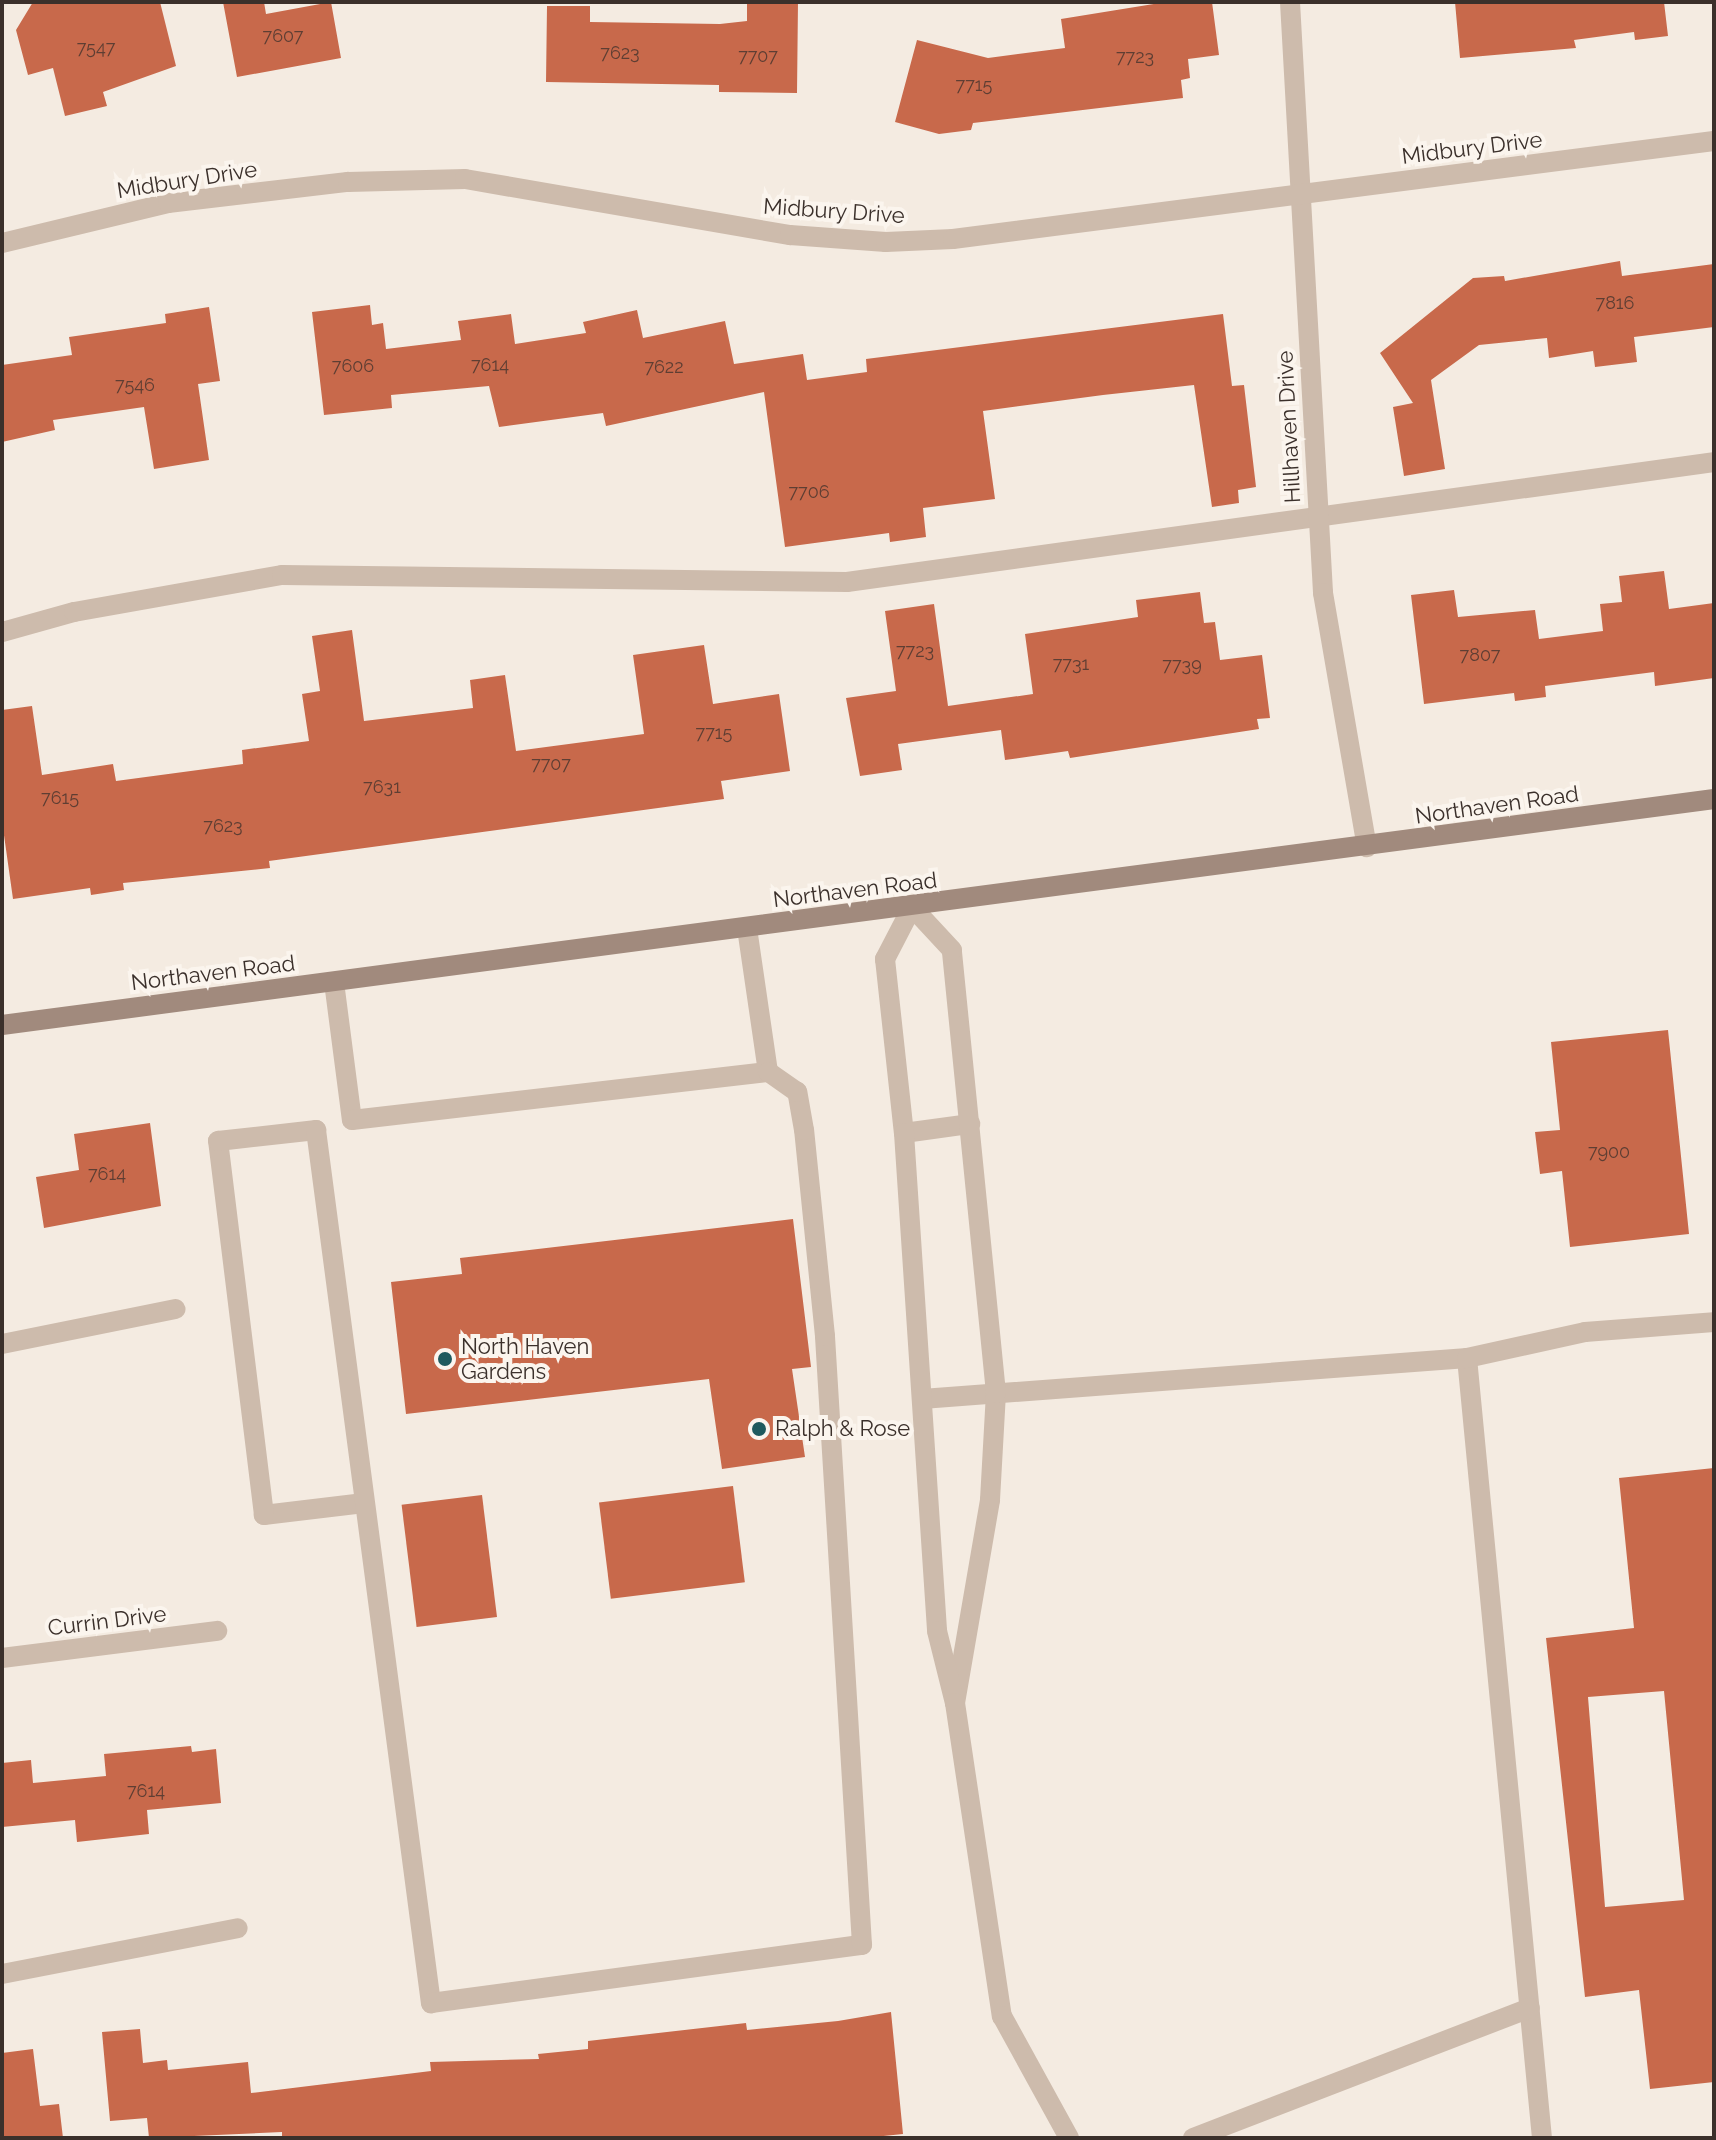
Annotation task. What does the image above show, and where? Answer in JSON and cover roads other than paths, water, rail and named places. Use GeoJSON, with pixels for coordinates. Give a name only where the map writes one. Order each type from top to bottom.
{"type":"FeatureCollection","features":[{"type":"Feature","properties":{"kind":"street","name":"Hillhaven Drive"},"geometry":{"type":"LineString","coordinates":[[1290,2],[1318,520],[1333,664],[1367,847]]}},
{"type":"Feature","properties":{"kind":"street","name":"Midbury Drive"},"geometry":{"type":"LineString","coordinates":[[2,243],[168,203],[348,182],[465,179],[790,235],[886,242],[953,239],[1714,141]]}},
{"type":"Feature","properties":{"kind":"street"},"geometry":{"type":"LineString","coordinates":[[2,632],[74,612],[282,575],[847,582],[1318,520],[1714,462]]}},
{"type":"Feature","properties":{"kind":"street","name":"Northaven Road"},"geometry":{"type":"LineString","coordinates":[[2,1025],[1714,799]]}},
{"type":"Feature","properties":{"kind":"street"},"geometry":{"type":"LineString","coordinates":[[955,1703],[990,1500],[996,1393],[952,950],[912,907],[885,959],[904,1133],[937,1631],[955,1703],[1002,2016],[1069,2138]]}},
{"type":"Feature","properties":{"kind":"street"},"geometry":{"type":"LineString","coordinates":[[747,928],[768,1072]]}},
{"type":"Feature","properties":{"kind":"street"},"geometry":{"type":"LineString","coordinates":[[334,982],[352,1120]]}},
{"type":"Feature","properties":{"kind":"street"},"geometry":{"type":"LineString","coordinates":[[316,1130],[431,2003],[862,1945],[825,1336],[804,1130],[797,1092],[768,1072],[352,1120],[316,1130],[218,1141],[264,1515],[364,1503]]}},
{"type":"Feature","properties":{"kind":"street"},"geometry":{"type":"LineString","coordinates":[[904,1133],[970,1124]]}},
{"type":"Feature","properties":{"kind":"street"},"geometry":{"type":"LineString","coordinates":[[2,1344],[176,1309]]}},
{"type":"Feature","properties":{"kind":"street"},"geometry":{"type":"LineString","coordinates":[[922,1399],[1467,1358],[1585,1332],[1714,1322]]}},
{"type":"Feature","properties":{"kind":"street"},"geometry":{"type":"LineString","coordinates":[[1467,1358],[1542,2138]]}},
{"type":"Feature","properties":{"kind":"street","name":"Currin Drive"},"geometry":{"type":"LineString","coordinates":[[2,1658],[217,1631]]}},
{"type":"Feature","properties":{"kind":"street"},"geometry":{"type":"LineString","coordinates":[[2,1974],[238,1928]]}},
{"type":"Feature","properties":{"kind":"street"},"geometry":{"type":"LineString","coordinates":[[1193,2138],[1530,2008]]}},
{"type":"Feature","properties":{"kind":"place","name":"North Haven Gardens"},"geometry":{"type":"Point","coordinates":[445,1359]}},
{"type":"Feature","properties":{"kind":"place","name":"Ralph & Rose"},"geometry":{"type":"Point","coordinates":[759,1429]}}]}
